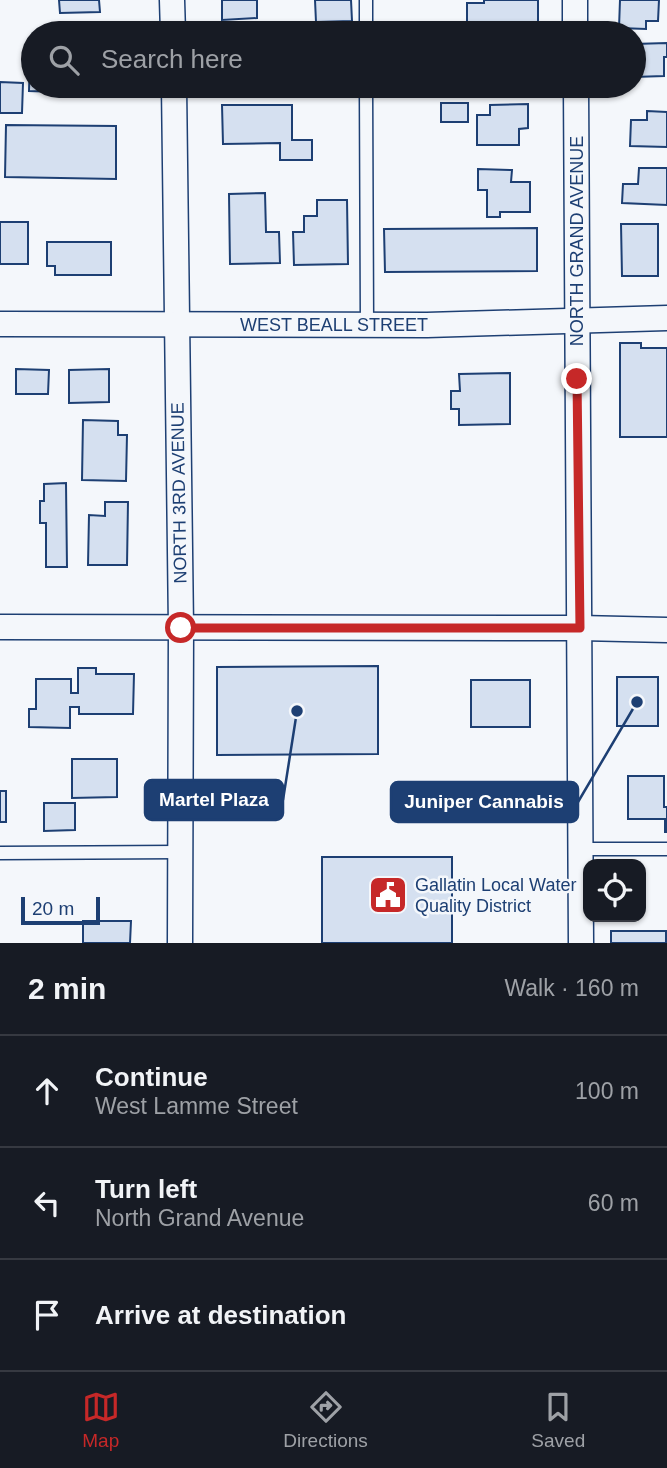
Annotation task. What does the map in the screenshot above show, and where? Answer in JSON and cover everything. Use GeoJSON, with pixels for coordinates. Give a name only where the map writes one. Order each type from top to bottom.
{"type":"FeatureCollection","features":[{"type":"Feature","properties":{"kind":"street"},"geometry":{"type":"LineString","coordinates":[[172,0],[173,21]]}},
{"type":"Feature","properties":{"kind":"street"},"geometry":{"type":"LineString","coordinates":[[575,0],[575,21]]}},
{"type":"Feature","properties":{"kind":"street","name":"NORTH 3RD AVENUE"},"geometry":{"type":"LineString","coordinates":[[174,98],[181,628],[180,943]]}},
{"type":"Feature","properties":{"kind":"street","name":"NORTH GRAND AVENUE"},"geometry":{"type":"LineString","coordinates":[[576,98],[581,943]]}},
{"type":"Feature","properties":{"kind":"street","name":"WEST BEALL STREET"},"geometry":{"type":"LineString","coordinates":[[0,324],[367,326],[667,318]]}},
{"type":"Feature","properties":{"kind":"street"},"geometry":{"type":"LineString","coordinates":[[0,627],[667,630]]}},
{"type":"Feature","properties":{"kind":"lane"},"geometry":{"type":"LineString","coordinates":[[366,0],[366,21]]}},
{"type":"Feature","properties":{"kind":"lane"},"geometry":{"type":"LineString","coordinates":[[366,98],[367,326]]}},
{"type":"Feature","properties":{"kind":"lane"},"geometry":{"type":"LineString","coordinates":[[582,849],[667,849]]}},
{"type":"Feature","properties":{"kind":"lane"},"geometry":{"type":"LineString","coordinates":[[0,853],[180,852]]}},
{"type":"Feature","properties":{"kind":"building"},"geometry":{"type":"Polygon","coordinates":[[[59,0],[99,0],[100,12],[60,13],[59,0]]]}},
{"type":"Feature","properties":{"kind":"building"},"geometry":{"type":"Polygon","coordinates":[[[222,0],[257,0],[257,18],[222,20],[222,0]]]}},
{"type":"Feature","properties":{"kind":"building"},"geometry":{"type":"Polygon","coordinates":[[[315,0],[351,0],[352,21],[316,21],[315,0]]]}},
{"type":"Feature","properties":{"kind":"building"},"geometry":{"type":"Polygon","coordinates":[[[484,0],[538,0],[538,21],[467,21],[467,3],[484,3],[484,0]]]}},
{"type":"Feature","properties":{"kind":"building"},"geometry":{"type":"Polygon","coordinates":[[[620,0],[659,0],[658,21],[619,21],[620,0]]]}},
{"type":"Feature","properties":{"kind":"building"},"geometry":{"type":"Polygon","coordinates":[[[667,43],[664,76],[646,77],[646,44],[667,43]]]}},
{"type":"Feature","properties":{"kind":"building"},"geometry":{"type":"Polygon","coordinates":[[[0,82],[21,83],[22,113],[0,113],[0,82]]]}},
{"type":"Feature","properties":{"kind":"building"},"geometry":{"type":"Polygon","coordinates":[[[441,103],[468,103],[468,122],[441,122],[441,103]]]}},
{"type":"Feature","properties":{"kind":"building"},"geometry":{"type":"Polygon","coordinates":[[[528,104],[528,128],[519,129],[519,145],[477,145],[477,115],[490,115],[490,105],[528,104]]]}},
{"type":"Feature","properties":{"kind":"building"},"geometry":{"type":"Polygon","coordinates":[[[222,105],[292,105],[292,140],[312,140],[312,160],[280,160],[280,143],[223,144],[222,105]]]}},
{"type":"Feature","properties":{"kind":"building"},"geometry":{"type":"Polygon","coordinates":[[[647,111],[667,112],[667,147],[630,146],[631,120],[647,120],[647,111]]]}},
{"type":"Feature","properties":{"kind":"building"},"geometry":{"type":"Polygon","coordinates":[[[6,125],[116,126],[116,179],[5,177],[6,125]]]}},
{"type":"Feature","properties":{"kind":"building"},"geometry":{"type":"Polygon","coordinates":[[[639,168],[667,168],[667,205],[622,203],[623,184],[638,184],[639,168]]]}},
{"type":"Feature","properties":{"kind":"building"},"geometry":{"type":"Polygon","coordinates":[[[478,169],[512,170],[511,182],[530,182],[530,212],[500,212],[500,217],[487,217],[487,190],[478,190],[478,169]]]}},
{"type":"Feature","properties":{"kind":"building"},"geometry":{"type":"Polygon","coordinates":[[[265,193],[266,232],[279,232],[280,263],[230,264],[229,194],[265,193]]]}},
{"type":"Feature","properties":{"kind":"building"},"geometry":{"type":"Polygon","coordinates":[[[317,200],[347,200],[348,264],[294,265],[293,232],[304,232],[304,216],[317,216],[317,200]]]}},
{"type":"Feature","properties":{"kind":"building"},"geometry":{"type":"Polygon","coordinates":[[[0,222],[28,222],[28,264],[0,264],[0,222]]]}},
{"type":"Feature","properties":{"kind":"building"},"geometry":{"type":"Polygon","coordinates":[[[621,224],[658,224],[658,276],[622,276],[621,224]]]}},
{"type":"Feature","properties":{"kind":"building"},"geometry":{"type":"Polygon","coordinates":[[[537,228],[537,271],[385,272],[384,229],[537,228]]]}},
{"type":"Feature","properties":{"kind":"building"},"geometry":{"type":"Polygon","coordinates":[[[47,242],[111,242],[111,275],[55,275],[55,266],[47,266],[47,242]]]}},
{"type":"Feature","properties":{"kind":"building"},"geometry":{"type":"Polygon","coordinates":[[[620,343],[641,343],[641,348],[667,348],[667,437],[620,437],[620,343]]]}},
{"type":"Feature","properties":{"kind":"building"},"geometry":{"type":"Polygon","coordinates":[[[16,369],[49,370],[48,394],[16,394],[16,369]]]}},
{"type":"Feature","properties":{"kind":"building"},"geometry":{"type":"Polygon","coordinates":[[[109,369],[109,402],[69,403],[69,370],[109,369]]]}},
{"type":"Feature","properties":{"kind":"building"},"geometry":{"type":"Polygon","coordinates":[[[510,373],[510,424],[459,425],[459,409],[451,409],[451,391],[460,391],[459,374],[510,373]]]}},
{"type":"Feature","properties":{"kind":"building"},"geometry":{"type":"Polygon","coordinates":[[[83,420],[118,421],[118,435],[127,435],[126,481],[82,480],[83,420]]]}},
{"type":"Feature","properties":{"kind":"building"},"geometry":{"type":"Polygon","coordinates":[[[66,483],[67,567],[46,567],[46,523],[40,523],[40,501],[44,501],[44,484],[66,483]]]}},
{"type":"Feature","properties":{"kind":"building"},"geometry":{"type":"Polygon","coordinates":[[[105,502],[128,502],[127,565],[88,565],[89,515],[105,516],[105,502]]]}},
{"type":"Feature","properties":{"kind":"building"},"geometry":{"type":"Polygon","coordinates":[[[378,666],[378,754],[217,755],[217,667],[378,666]]]}},
{"type":"Feature","properties":{"kind":"building"},"geometry":{"type":"Polygon","coordinates":[[[78,668],[96,668],[96,674],[134,674],[133,714],[79,714],[79,707],[70,707],[70,728],[29,727],[29,709],[36,709],[36,679],[71,679],[71,693],[78,693],[78,668]]]}},
{"type":"Feature","properties":{"kind":"building"},"geometry":{"type":"Polygon","coordinates":[[[617,677],[658,677],[658,726],[617,726],[617,677]]]}},
{"type":"Feature","properties":{"kind":"building"},"geometry":{"type":"Polygon","coordinates":[[[471,680],[530,680],[530,727],[471,727],[471,680]]]}},
{"type":"Feature","properties":{"kind":"building"},"geometry":{"type":"Polygon","coordinates":[[[72,759],[117,759],[117,797],[72,798],[72,759]]]}},
{"type":"Feature","properties":{"kind":"building"},"geometry":{"type":"Polygon","coordinates":[[[628,776],[664,776],[667,832],[665,819],[628,819],[628,776]]]}},
{"type":"Feature","properties":{"kind":"building"},"geometry":{"type":"Polygon","coordinates":[[[0,791],[6,791],[6,822],[0,822],[0,791]]]}},
{"type":"Feature","properties":{"kind":"building"},"geometry":{"type":"Polygon","coordinates":[[[44,803],[75,803],[75,830],[44,831],[44,803]]]}},
{"type":"Feature","properties":{"kind":"building"},"geometry":{"type":"Polygon","coordinates":[[[322,857],[452,857],[452,943],[322,943],[322,857]]]}},
{"type":"Feature","properties":{"kind":"building"},"geometry":{"type":"Polygon","coordinates":[[[83,921],[131,921],[130,943],[83,943],[83,921]]]}},
{"type":"Feature","properties":{"kind":"building"},"geometry":{"type":"Polygon","coordinates":[[[611,931],[666,931],[666,943],[611,943],[611,931]]]}},
{"type":"Feature","properties":{"kind":"place","name":"Juniper Cannabis"},"geometry":{"type":"Point","coordinates":[637,702]}},
{"type":"Feature","properties":{"kind":"place","name":"Martel Plaza"},"geometry":{"type":"Point","coordinates":[297,711]}},
{"type":"Feature","properties":{"kind":"place","name":"Gallatin Local Water Quality District"},"geometry":{"type":"Point","coordinates":[388,895]}},
{"type":"Feature","properties":{"kind":"route"},"geometry":{"type":"LineString","coordinates":[[181,628],[580,628],[577,379]]}}]}
